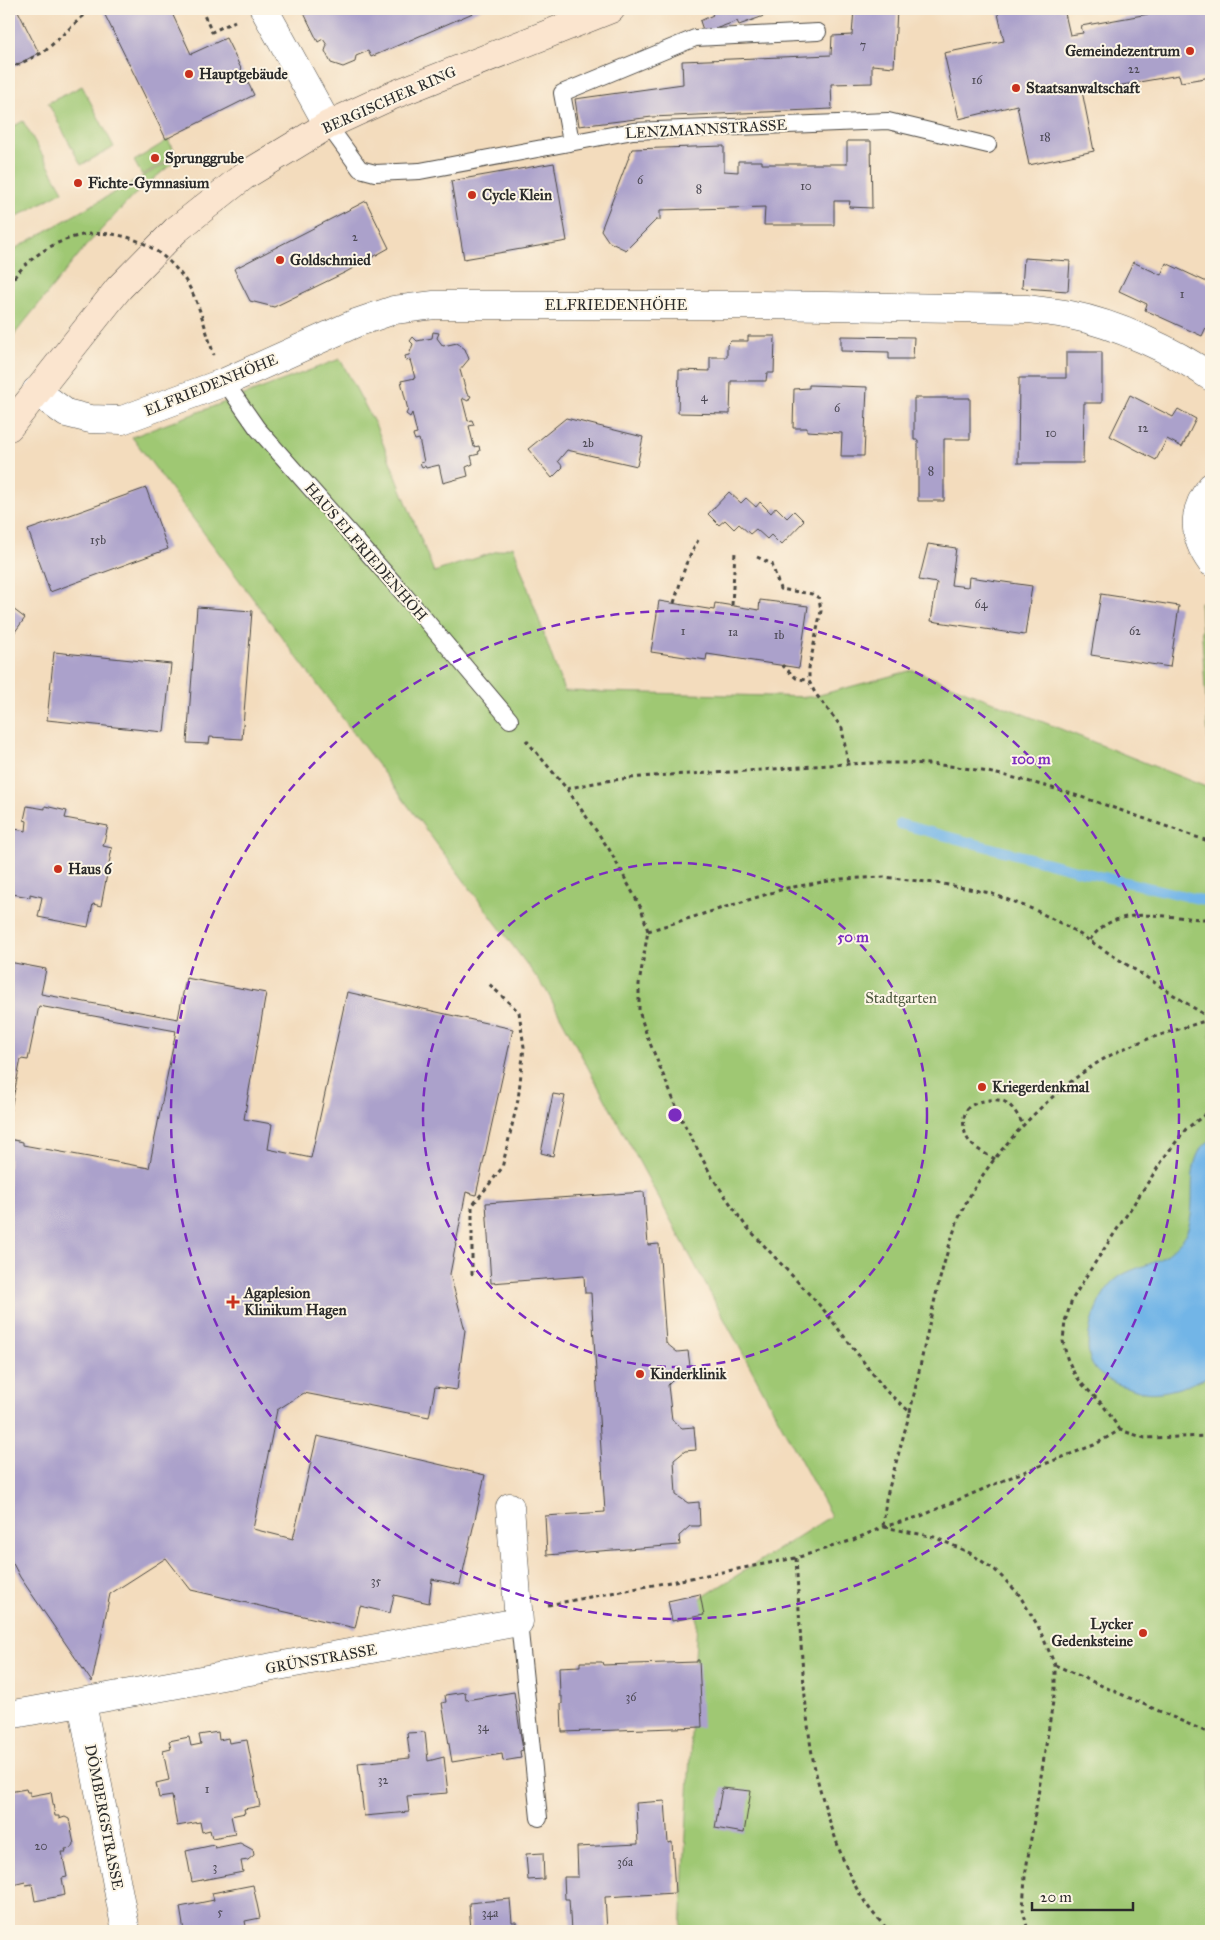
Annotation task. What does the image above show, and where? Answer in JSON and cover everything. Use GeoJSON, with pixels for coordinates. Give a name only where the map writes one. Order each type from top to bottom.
{"type":"FeatureCollection","features":[{"type":"Feature","properties":{"kind":"main road","name":"BERGISCHER RING"},"geometry":{"type":"LineString","coordinates":[[9,427],[118,288],[176,230],[244,176],[328,124],[391,96],[611,9]]}},
{"type":"Feature","properties":{"kind":"street"},"geometry":{"type":"LineString","coordinates":[[264,9],[328,124]]}},
{"type":"Feature","properties":{"kind":"street","name":"ELFRIEDENHÖHE"},"geometry":{"type":"LineString","coordinates":[[36,391],[66,413],[90,419],[122,420],[225,382],[356,323],[394,310],[434,305],[762,305],[1028,308],[1072,315],[1121,330],[1158,346],[1196,366],[1211,377]]}},
{"type":"Feature","properties":{"kind":"street"},"geometry":{"type":"LineString","coordinates":[[1211,487],[1198,508],[1196,528],[1204,552],[1211,562]]}},
{"type":"Feature","properties":{"kind":"street"},"geometry":{"type":"LineString","coordinates":[[510,1507],[519,1622]]}},
{"type":"Feature","properties":{"kind":"street","name":"GRÜNSTRASSE"},"geometry":{"type":"LineString","coordinates":[[9,1715],[519,1622]]}},
{"type":"Feature","properties":{"kind":"street","name":"DÖMBERGSTRASSE"},"geometry":{"type":"LineString","coordinates":[[82,1703],[126,1931]]}},
{"type":"Feature","properties":{"kind":"lane"},"geometry":{"type":"LineString","coordinates":[[571,142],[562,93],[695,38],[818,32]]}},
{"type":"Feature","properties":{"kind":"lane","name":"LENZMANNSTRASSE"},"geometry":{"type":"LineString","coordinates":[[328,124],[360,169],[375,173],[420,170],[633,131],[888,121],[988,145]]}},
{"type":"Feature","properties":{"kind":"lane","name":"HAUS ELFRIEDENHÖH"},"geometry":{"type":"LineString","coordinates":[[225,382],[257,428],[402,592],[510,720]]}},
{"type":"Feature","properties":{"kind":"lane"},"geometry":{"type":"LineString","coordinates":[[519,1622],[539,1818]]}},
{"type":"Feature","properties":{"kind":"path"},"geometry":{"type":"LineString","coordinates":[[77,9],[82,17]]}},
{"type":"Feature","properties":{"kind":"path"},"geometry":{"type":"LineString","coordinates":[[9,69],[44,52],[82,17],[94,9]]}},
{"type":"Feature","properties":{"kind":"path"},"geometry":{"type":"LineString","coordinates":[[201,9],[212,32],[235,21]]}},
{"type":"Feature","properties":{"kind":"path"},"geometry":{"type":"LineString","coordinates":[[9,284],[35,255],[53,244],[73,237],[94,233],[109,233],[130,238],[155,250],[169,260],[184,278],[193,294],[214,355]]}},
{"type":"Feature","properties":{"kind":"path"},"geometry":{"type":"LineString","coordinates":[[674,604],[686,564],[698,540]]}},
{"type":"Feature","properties":{"kind":"path"},"geometry":{"type":"LineString","coordinates":[[732,606],[735,552]]}},
{"type":"Feature","properties":{"kind":"path"},"geometry":{"type":"LineString","coordinates":[[757,557],[772,564],[780,589],[812,594],[819,598],[821,611],[809,668],[809,681],[815,693],[842,728],[848,764]]}},
{"type":"Feature","properties":{"kind":"path"},"geometry":{"type":"LineString","coordinates":[[782,665],[796,678],[809,681]]}},
{"type":"Feature","properties":{"kind":"path"},"geometry":{"type":"LineString","coordinates":[[510,720],[567,789],[609,849],[641,908],[648,931],[639,984],[640,1011],[647,1036],[681,1118],[712,1177],[745,1225],[823,1310],[886,1391],[910,1412]]}},
{"type":"Feature","properties":{"kind":"path"},"geometry":{"type":"LineString","coordinates":[[567,789],[596,782],[848,764],[881,762],[930,764],[1026,780],[1211,842]]}},
{"type":"Feature","properties":{"kind":"path"},"geometry":{"type":"LineString","coordinates":[[648,931],[787,888],[884,876],[943,884],[990,893],[1035,910],[1090,940],[1211,1019]]}},
{"type":"Feature","properties":{"kind":"path"},"geometry":{"type":"LineString","coordinates":[[1090,940],[1107,923],[1124,918],[1148,915],[1211,919]]}},
{"type":"Feature","properties":{"kind":"path"},"geometry":{"type":"LineString","coordinates":[[472,1276],[472,1206],[502,1168],[518,1100],[524,1047],[519,1012],[488,983]]}},
{"type":"Feature","properties":{"kind":"path"},"geometry":{"type":"LineString","coordinates":[[883,1527],[886,1499],[910,1412],[930,1323],[955,1228],[967,1201],[995,1159],[1046,1102],[1070,1082],[1103,1059],[1135,1044],[1211,1019]]}},
{"type":"Feature","properties":{"kind":"path"},"geometry":{"type":"LineString","coordinates":[[995,1159],[969,1141],[964,1130],[964,1120],[968,1108],[975,1104],[999,1099],[1014,1109],[1024,1126]]}},
{"type":"Feature","properties":{"kind":"path"},"geometry":{"type":"LineString","coordinates":[[1211,1110],[1186,1129],[1166,1155],[1085,1278],[1072,1300],[1065,1321],[1063,1340],[1067,1358],[1074,1373],[1103,1405],[1120,1430],[1145,1438],[1211,1436]]}},
{"type":"Feature","properties":{"kind":"path"},"geometry":{"type":"LineString","coordinates":[[519,1622],[535,1608],[796,1558],[853,1540],[883,1527],[921,1516],[1016,1475],[1094,1445],[1120,1430]]}},
{"type":"Feature","properties":{"kind":"path"},"geometry":{"type":"LineString","coordinates":[[883,1527],[934,1538],[970,1553],[995,1570],[1018,1593],[1038,1626],[1055,1665],[1055,1689],[1025,1876],[1023,1910],[1028,1931]]}},
{"type":"Feature","properties":{"kind":"path"},"geometry":{"type":"LineString","coordinates":[[796,1558],[803,1674],[810,1740],[823,1801],[842,1858],[860,1895],[877,1919],[890,1931]]}},
{"type":"Feature","properties":{"kind":"path"},"geometry":{"type":"LineString","coordinates":[[1055,1665],[1211,1734]]}},
{"type":"Feature","properties":{"kind":"green space"},"geometry":{"type":"Polygon","coordinates":[[[82,86],[114,147],[81,165],[48,103],[82,86]]]}},
{"type":"Feature","properties":{"kind":"green space"},"geometry":{"type":"Polygon","coordinates":[[[23,121],[63,191],[16,217],[9,204],[9,129],[23,121]]]}},
{"type":"Feature","properties":{"kind":"green space","name":"Sprunggrube"},"geometry":{"type":"Polygon","coordinates":[[[168,140],[177,155],[142,175],[134,161],[168,140]]]}},
{"type":"Feature","properties":{"kind":"green space"},"geometry":{"type":"Polygon","coordinates":[[[186,152],[133,196],[85,247],[9,341],[9,252],[186,152]]]}},
{"type":"Feature","properties":{"kind":"green space","name":"Stadtgarten"},"geometry":{"type":"Polygon","coordinates":[[[340,359],[376,426],[434,572],[513,546],[564,691],[812,697],[913,670],[1211,789],[1211,1931],[681,1931],[698,1600],[831,1516],[546,990],[132,437],[340,359]]]}},
{"type":"Feature","properties":{"kind":"green space"},"geometry":{"type":"Polygon","coordinates":[[[1200,602],[1211,605],[1211,788],[1200,602]]]}},
{"type":"Feature","properties":{"kind":"water"},"geometry":{"type":"Polygon","coordinates":[[[1211,1139],[1211,1375],[1194,1383],[1166,1391],[1139,1391],[1110,1380],[1095,1369],[1090,1359],[1088,1347],[1092,1320],[1103,1294],[1111,1284],[1127,1272],[1161,1258],[1184,1238],[1191,1214],[1192,1181],[1196,1160],[1200,1150],[1211,1139]]]}},
{"type":"Feature","properties":{"kind":"building"},"geometry":{"type":"Polygon","coordinates":[[[9,9],[17,9],[39,53],[9,69],[9,9]]]}},
{"type":"Feature","properties":{"kind":"building","name":"Hauptgebäude"},"geometry":{"type":"Polygon","coordinates":[[[102,9],[170,9],[191,54],[226,38],[254,95],[166,139],[102,9]]]}},
{"type":"Feature","properties":{"kind":"building"},"geometry":{"type":"Polygon","coordinates":[[[302,9],[482,9],[371,57],[368,51],[356,56],[355,62],[343,67],[331,63],[325,51],[327,45],[323,39],[318,42],[302,9]]]}},
{"type":"Feature","properties":{"kind":"building"},"geometry":{"type":"Polygon","coordinates":[[[719,9],[783,9],[739,25],[737,21],[704,33],[700,21],[713,15],[711,12],[719,9]]]}},
{"type":"Feature","properties":{"kind":"building"},"geometry":{"type":"Polygon","coordinates":[[[808,9],[822,9],[810,13],[808,9]]]}},
{"type":"Feature","properties":{"kind":"building"},"geometry":{"type":"Polygon","coordinates":[[[854,9],[897,9],[894,67],[872,65],[872,83],[831,84],[832,109],[652,117],[579,126],[575,99],[683,84],[682,61],[831,55],[832,36],[852,35],[854,9]]]}},
{"type":"Feature","properties":{"kind":"building","name":"Staatsanwaltschaft"},"geometry":{"type":"Polygon","coordinates":[[[997,9],[1064,9],[1070,35],[1083,33],[1081,26],[1154,13],[1153,9],[1211,9],[1211,77],[1181,82],[1179,75],[1094,90],[1093,85],[1081,86],[1094,151],[1029,165],[1017,105],[959,119],[944,53],[1004,41],[997,9]]]}},
{"type":"Feature","properties":{"kind":"building"},"geometry":{"type":"Polygon","coordinates":[[[847,141],[871,141],[872,208],[849,207],[850,201],[834,201],[834,225],[764,225],[765,207],[660,210],[660,220],[656,220],[626,250],[609,242],[601,230],[632,149],[724,146],[724,171],[738,172],[738,161],[762,161],[762,164],[847,164],[847,141]]]}},
{"type":"Feature","properties":{"kind":"building"},"geometry":{"type":"Polygon","coordinates":[[[554,163],[567,241],[464,259],[451,181],[554,163]]]}},
{"type":"Feature","properties":{"kind":"building"},"geometry":{"type":"Polygon","coordinates":[[[366,201],[389,248],[346,272],[274,307],[250,301],[234,269],[366,201]]]}},
{"type":"Feature","properties":{"kind":"building"},"geometry":{"type":"Polygon","coordinates":[[[1024,258],[1070,261],[1068,291],[1022,288],[1024,258]]]}},
{"type":"Feature","properties":{"kind":"building"},"geometry":{"type":"Polygon","coordinates":[[[1133,262],[1161,275],[1166,263],[1211,284],[1211,317],[1202,336],[1145,310],[1147,304],[1119,291],[1133,262]]]}},
{"type":"Feature","properties":{"kind":"building"},"geometry":{"type":"Polygon","coordinates":[[[433,332],[439,333],[437,338],[443,346],[457,343],[465,349],[469,359],[460,370],[467,394],[471,396],[468,401],[462,398],[468,421],[472,420],[474,425],[469,426],[474,447],[479,446],[480,451],[478,452],[479,454],[471,456],[473,464],[466,467],[468,476],[443,483],[439,465],[426,468],[425,466],[422,467],[420,463],[424,462],[419,439],[415,440],[413,435],[417,434],[412,413],[410,417],[406,414],[408,410],[401,381],[415,378],[410,360],[406,361],[405,356],[409,355],[413,344],[410,341],[413,337],[417,341],[432,338],[433,332]]]}},
{"type":"Feature","properties":{"kind":"building"},"geometry":{"type":"Polygon","coordinates":[[[748,336],[775,336],[774,373],[767,373],[766,381],[731,381],[730,414],[678,413],[679,370],[710,371],[710,357],[727,357],[727,345],[731,341],[748,341],[748,336]]]}},
{"type":"Feature","properties":{"kind":"building"},"geometry":{"type":"Polygon","coordinates":[[[841,336],[914,337],[913,359],[889,359],[889,352],[841,351],[841,336]]]}},
{"type":"Feature","properties":{"kind":"building"},"geometry":{"type":"Polygon","coordinates":[[[1066,352],[1102,352],[1102,403],[1084,403],[1083,463],[1018,463],[1019,378],[1066,378],[1066,352]]]}},
{"type":"Feature","properties":{"kind":"building"},"geometry":{"type":"Polygon","coordinates":[[[809,385],[867,387],[864,456],[841,456],[842,433],[807,431],[807,428],[793,428],[794,389],[809,388],[809,385]]]}},
{"type":"Feature","properties":{"kind":"building"},"geometry":{"type":"Polygon","coordinates":[[[1130,395],[1173,417],[1178,409],[1196,419],[1182,447],[1167,439],[1156,460],[1110,436],[1130,395]]]}},
{"type":"Feature","properties":{"kind":"building"},"geometry":{"type":"Polygon","coordinates":[[[914,398],[970,398],[970,439],[944,439],[944,501],[918,501],[918,440],[914,440],[914,398]]]}},
{"type":"Feature","properties":{"kind":"building"},"geometry":{"type":"Polygon","coordinates":[[[566,418],[643,437],[637,466],[567,450],[558,461],[563,467],[552,478],[528,449],[566,418]]]}},
{"type":"Feature","properties":{"kind":"building"},"geometry":{"type":"Polygon","coordinates":[[[146,488],[168,549],[50,592],[28,530],[146,488]]]}},
{"type":"Feature","properties":{"kind":"building"},"geometry":{"type":"Polygon","coordinates":[[[729,492],[741,503],[746,498],[756,507],[760,502],[771,513],[776,507],[787,518],[794,511],[804,521],[781,545],[771,535],[767,539],[756,529],[750,534],[739,524],[734,529],[725,520],[719,525],[708,514],[729,492]]]}},
{"type":"Feature","properties":{"kind":"building"},"geometry":{"type":"Polygon","coordinates":[[[928,544],[956,548],[951,585],[968,587],[969,577],[1032,586],[1025,635],[931,621],[937,583],[919,580],[928,544]]]}},
{"type":"Feature","properties":{"kind":"building"},"geometry":{"type":"Polygon","coordinates":[[[1101,594],[1179,606],[1170,667],[1091,655],[1101,594]]]}},
{"type":"Feature","properties":{"kind":"building"},"geometry":{"type":"Polygon","coordinates":[[[760,600],[808,606],[799,668],[707,654],[706,660],[651,652],[659,601],[714,610],[715,603],[759,610],[760,600]]]}},
{"type":"Feature","properties":{"kind":"building"},"geometry":{"type":"Polygon","coordinates":[[[9,606],[25,618],[9,640],[9,606]]]}},
{"type":"Feature","properties":{"kind":"building"},"geometry":{"type":"Polygon","coordinates":[[[197,607],[252,611],[242,739],[210,737],[209,744],[187,743],[197,607]]]}},
{"type":"Feature","properties":{"kind":"building"},"geometry":{"type":"Polygon","coordinates":[[[54,652],[171,664],[164,732],[47,720],[54,652]]]}},
{"type":"Feature","properties":{"kind":"building","name":"Haus 6"},"geometry":{"type":"Polygon","coordinates":[[[27,806],[45,809],[45,806],[67,811],[65,818],[108,826],[103,846],[112,848],[101,906],[93,904],[88,927],[38,917],[42,897],[30,894],[30,897],[12,894],[13,891],[9,890],[9,828],[26,831],[27,821],[24,820],[27,806]]]}},
{"type":"Feature","properties":{"kind":"building","name":"Agaplesion Klinikum Hagen"},"geometry":{"type":"Polygon","coordinates":[[[9,962],[46,969],[41,994],[178,1019],[186,978],[266,993],[244,1119],[272,1124],[268,1149],[311,1158],[347,992],[513,1029],[476,1195],[466,1192],[450,1274],[465,1330],[457,1390],[435,1387],[429,1417],[304,1393],[277,1410],[253,1529],[293,1539],[317,1436],[485,1475],[460,1585],[432,1579],[429,1603],[394,1595],[390,1613],[360,1606],[355,1628],[191,1590],[166,1558],[110,1594],[92,1682],[20,1577],[9,1556],[9,1139],[23,1142],[23,1145],[149,1168],[176,1031],[39,1006],[28,1060],[21,1059],[9,1118],[9,962]]]}},
{"type":"Feature","properties":{"kind":"building"},"geometry":{"type":"Polygon","coordinates":[[[553,1094],[565,1096],[553,1156],[541,1153],[553,1094]]]}},
{"type":"Feature","properties":{"kind":"building","name":"Kinderklinik"},"geometry":{"type":"Polygon","coordinates":[[[644,1192],[648,1245],[659,1244],[666,1343],[677,1352],[688,1351],[691,1373],[679,1374],[668,1385],[672,1420],[682,1428],[694,1427],[696,1450],[685,1451],[674,1460],[676,1495],[688,1503],[699,1502],[700,1526],[690,1526],[679,1536],[680,1545],[547,1555],[545,1516],[605,1512],[591,1293],[585,1293],[584,1276],[491,1283],[486,1203],[644,1192]]]}},
{"type":"Feature","properties":{"kind":"building"},"geometry":{"type":"Polygon","coordinates":[[[700,1594],[704,1615],[672,1621],[668,1601],[700,1594]]]}},
{"type":"Feature","properties":{"kind":"building"},"geometry":{"type":"Polygon","coordinates":[[[699,1660],[702,1727],[562,1732],[562,1696],[560,1696],[559,1667],[580,1666],[580,1662],[602,1662],[603,1665],[697,1662],[699,1660]]]}},
{"type":"Feature","properties":{"kind":"building"},"geometry":{"type":"Polygon","coordinates":[[[465,1692],[466,1700],[514,1692],[523,1750],[520,1751],[521,1758],[503,1761],[502,1754],[452,1762],[442,1703],[446,1702],[445,1695],[465,1692]]]}},
{"type":"Feature","properties":{"kind":"building"},"geometry":{"type":"Polygon","coordinates":[[[218,1732],[219,1740],[228,1738],[229,1743],[247,1740],[260,1806],[244,1809],[245,1813],[231,1816],[235,1834],[212,1838],[210,1830],[202,1832],[200,1822],[177,1826],[172,1796],[159,1798],[156,1783],[169,1780],[163,1751],[171,1749],[169,1741],[189,1737],[191,1746],[201,1744],[199,1735],[218,1732]]]}},
{"type":"Feature","properties":{"kind":"building"},"geometry":{"type":"Polygon","coordinates":[[[425,1732],[428,1761],[444,1757],[448,1793],[407,1796],[409,1812],[364,1816],[358,1763],[410,1758],[407,1733],[425,1732]]]}},
{"type":"Feature","properties":{"kind":"building"},"geometry":{"type":"Polygon","coordinates":[[[722,1788],[751,1791],[744,1833],[715,1828],[722,1788]]]}},
{"type":"Feature","properties":{"kind":"building"},"geometry":{"type":"Polygon","coordinates":[[[26,1789],[27,1792],[30,1792],[30,1796],[51,1792],[55,1816],[59,1816],[59,1819],[65,1817],[69,1819],[74,1844],[72,1848],[65,1849],[66,1852],[62,1852],[67,1877],[62,1878],[65,1895],[35,1901],[32,1884],[26,1885],[25,1882],[9,1886],[9,1792],[26,1789]]]}},
{"type":"Feature","properties":{"kind":"building"},"geometry":{"type":"Polygon","coordinates":[[[665,1801],[668,1843],[672,1842],[675,1893],[605,1897],[607,1931],[571,1931],[569,1899],[565,1899],[564,1877],[578,1877],[577,1847],[638,1844],[636,1803],[665,1801]]]}},
{"type":"Feature","properties":{"kind":"building"},"geometry":{"type":"Polygon","coordinates":[[[240,1843],[253,1850],[254,1855],[248,1860],[241,1861],[243,1872],[192,1882],[186,1851],[214,1845],[215,1848],[240,1843]]]}},
{"type":"Feature","properties":{"kind":"building"},"geometry":{"type":"Polygon","coordinates":[[[543,1853],[544,1879],[528,1880],[526,1854],[543,1853]]]}},
{"type":"Feature","properties":{"kind":"building"},"geometry":{"type":"Polygon","coordinates":[[[253,1885],[260,1918],[245,1921],[247,1931],[184,1931],[180,1907],[214,1900],[212,1893],[253,1885]]]}},
{"type":"Feature","properties":{"kind":"building"},"geometry":{"type":"Polygon","coordinates":[[[510,1899],[512,1922],[516,1922],[517,1931],[471,1931],[469,1903],[510,1899]]]}},
{"type":"Feature","properties":{"kind":"waterway"},"geometry":{"type":"LineString","coordinates":[[900,824],[1083,872],[1211,902]]}},
{"type":"Feature","properties":{"kind":"place","name":"Gemeindezentrum"},"geometry":{"type":"Point","coordinates":[1190,51]}},
{"type":"Feature","properties":{"kind":"place","name":"Hauptgebäude"},"geometry":{"type":"Point","coordinates":[189,74]}},
{"type":"Feature","properties":{"kind":"place","name":"Staatsanwaltschaft"},"geometry":{"type":"Point","coordinates":[1016,88]}},
{"type":"Feature","properties":{"kind":"place","name":"Sprunggrube"},"geometry":{"type":"Point","coordinates":[155,158]}},
{"type":"Feature","properties":{"kind":"place","name":"Fichte-Gymnasium"},"geometry":{"type":"Point","coordinates":[78,183]}},
{"type":"Feature","properties":{"kind":"place","name":"Cycle Klein"},"geometry":{"type":"Point","coordinates":[472,195]}},
{"type":"Feature","properties":{"kind":"place","name":"Goldschmied"},"geometry":{"type":"Point","coordinates":[280,260]}},
{"type":"Feature","properties":{"kind":"place","name":"Haus 6"},"geometry":{"type":"Point","coordinates":[58,869]}},
{"type":"Feature","properties":{"kind":"place","name":"Kriegerdenkmal"},"geometry":{"type":"Point","coordinates":[982,1087]}},
{"type":"Feature","properties":{"kind":"place","name":"Agaplesion Klinikum Hagen"},"geometry":{"type":"Point","coordinates":[233,1302]}},
{"type":"Feature","properties":{"kind":"place","name":"Kinderklinik"},"geometry":{"type":"Point","coordinates":[640,1374]}},
{"type":"Feature","properties":{"kind":"place","name":"Lycker Gedenksteine"},"geometry":{"type":"Point","coordinates":[1143,1633]}}]}
